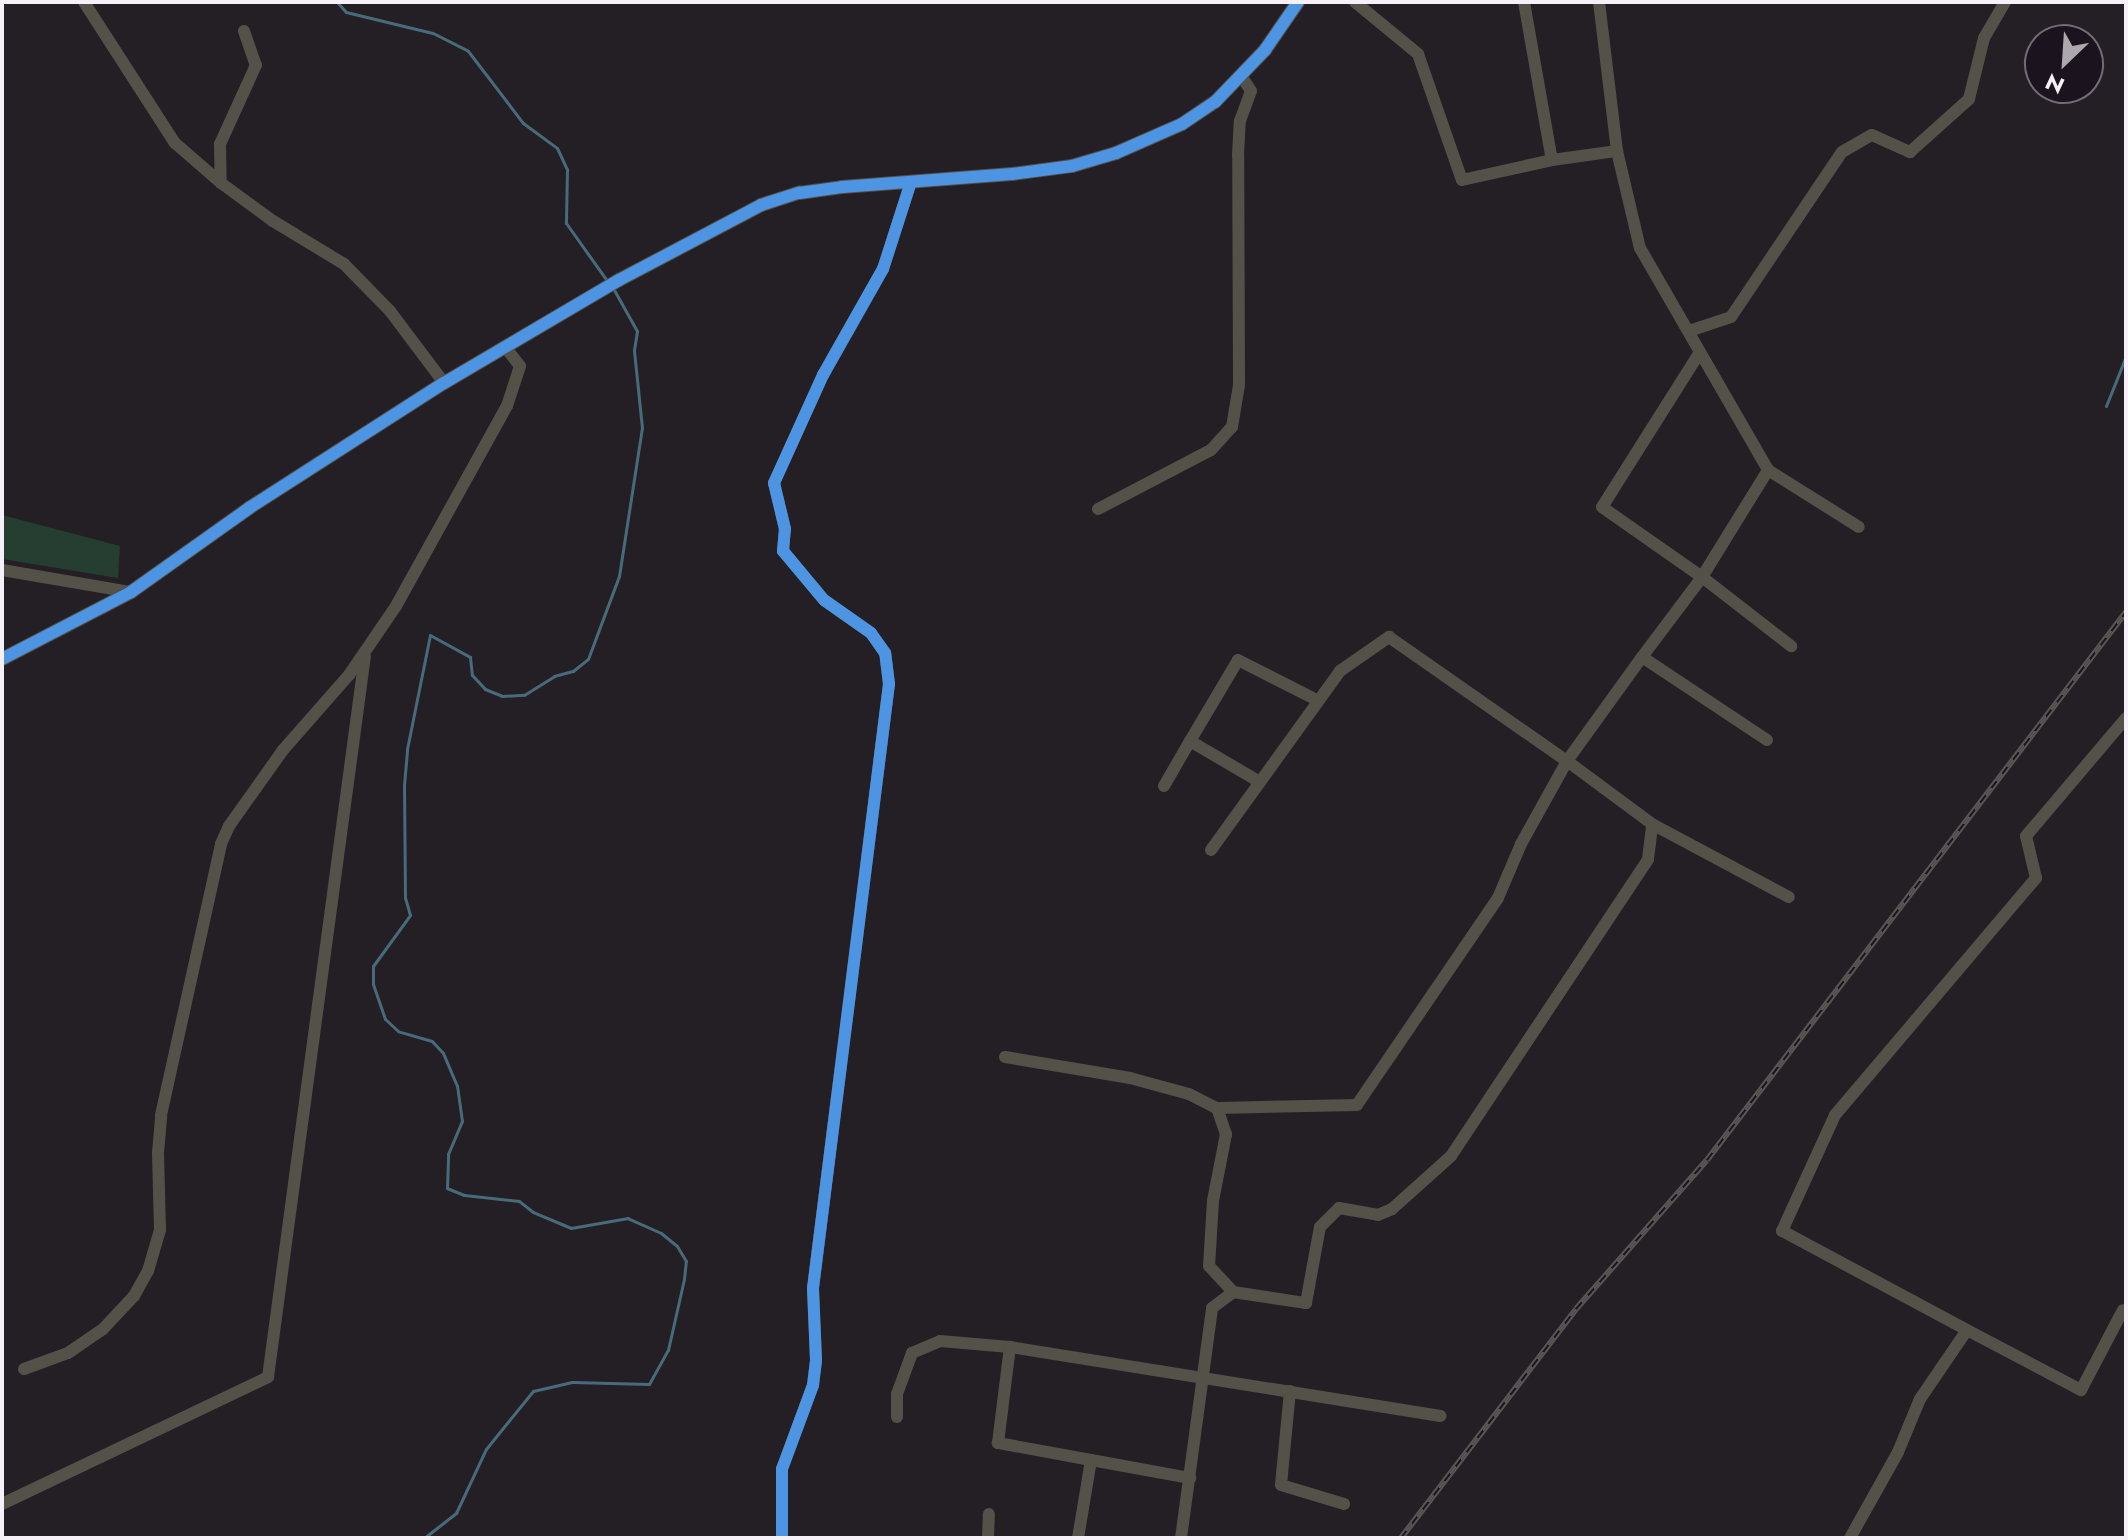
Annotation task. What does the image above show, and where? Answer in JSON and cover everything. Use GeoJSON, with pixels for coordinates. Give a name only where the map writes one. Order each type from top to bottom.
{"type":"FeatureCollection","features":[{"type":"Feature","properties":{"kind":"street"},"geometry":{"type":"LineString","coordinates":[[84,2],[175,143],[221,183],[273,221],[344,264],[390,311],[444,383]]}},
{"type":"Feature","properties":{"kind":"street"},"geometry":{"type":"LineString","coordinates":[[2,659],[131,592],[249,508],[444,383],[599,291],[761,205],[799,193],[1072,166],[1116,153],[1182,124],[1215,102],[1242,77],[1298,2]]}},
{"type":"Feature","properties":{"kind":"street"},"geometry":{"type":"LineString","coordinates":[[1355,2],[1418,54],[1462,180],[1552,160],[1617,151]]}},
{"type":"Feature","properties":{"kind":"street"},"geometry":{"type":"LineString","coordinates":[[1524,2],[1552,160]]}},
{"type":"Feature","properties":{"kind":"street"},"geometry":{"type":"LineString","coordinates":[[1599,2],[1617,151],[1640,248],[1768,470],[1859,527]]}},
{"type":"Feature","properties":{"kind":"street"},"geometry":{"type":"LineString","coordinates":[[1689,331],[1731,317],[1842,152],[1872,135],[1910,152],[1969,99],[1984,38],[2005,2]]}},
{"type":"Feature","properties":{"kind":"street"},"geometry":{"type":"LineString","coordinates":[[221,183],[220,144],[256,65],[244,31]]}},
{"type":"Feature","properties":{"kind":"street"},"geometry":{"type":"LineString","coordinates":[[1098,509],[1211,450],[1232,427],[1239,385],[1238,155],[1240,121],[1251,91],[1242,77]]}},
{"type":"Feature","properties":{"kind":"street"},"geometry":{"type":"LineString","coordinates":[[782,1538],[782,1469],[813,1385],[816,1360],[813,1288],[889,684],[885,653],[871,633],[824,600],[783,551],[785,529],[774,483],[823,375],[883,269],[911,182]]}},
{"type":"Feature","properties":{"kind":"street"},"geometry":{"type":"LineString","coordinates":[[24,1369],[68,1353],[103,1329],[134,1296],[148,1271],[160,1230],[158,1153],[161,1115],[221,844],[229,826],[283,750],[365,653],[507,406],[520,366],[505,347]]}},
{"type":"Feature","properties":{"kind":"street"},"geometry":{"type":"LineString","coordinates":[[1700,352],[1602,507],[1702,577],[1791,646]]}},
{"type":"Feature","properties":{"kind":"street"},"geometry":{"type":"LineString","coordinates":[[1005,1057],[1130,1078],[1189,1094],[1217,1108],[1357,1105],[1498,898],[1521,844],[1567,761],[1702,577],[1768,470]]}},
{"type":"Feature","properties":{"kind":"street"},"geometry":{"type":"LineString","coordinates":[[2,570],[131,592]]}},
{"type":"Feature","properties":{"kind":"street"},"geometry":{"type":"LineString","coordinates":[[1211,850],[1340,671],[1389,637],[1652,824],[1789,897]]}},
{"type":"Feature","properties":{"kind":"street"},"geometry":{"type":"LineString","coordinates":[[2,1504],[268,1377],[365,653]]}},
{"type":"Feature","properties":{"kind":"street"},"geometry":{"type":"LineString","coordinates":[[1642,657],[1767,740]]}},
{"type":"Feature","properties":{"kind":"street"},"geometry":{"type":"LineString","coordinates":[[1164,786],[1238,660],[1317,700]]}},
{"type":"Feature","properties":{"kind":"street"},"geometry":{"type":"LineString","coordinates":[[2123,1310],[2081,1390],[1782,1231],[1835,1115],[2036,878],[2026,836],[2126,718]]}},
{"type":"Feature","properties":{"kind":"street"},"geometry":{"type":"LineString","coordinates":[[1190,741],[1260,782]]}},
{"type":"Feature","properties":{"kind":"street"},"geometry":{"type":"LineString","coordinates":[[1217,1108],[1226,1134],[1213,1201],[1209,1266],[1233,1292],[1306,1303],[1320,1227],[1339,1208],[1378,1215],[1392,1209],[1451,1156],[1648,859],[1652,824]]}},
{"type":"Feature","properties":{"kind":"street"},"geometry":{"type":"LineString","coordinates":[[1181,1538],[1212,1308],[1233,1292]]}},
{"type":"Feature","properties":{"kind":"street"},"geometry":{"type":"LineString","coordinates":[[1850,1538],[1898,1452],[1920,1399],[1967,1330]]}},
{"type":"Feature","properties":{"kind":"street"},"geometry":{"type":"LineString","coordinates":[[897,1417],[897,1394],[912,1353],[940,1341],[1010,1347],[1440,1416]]}},
{"type":"Feature","properties":{"kind":"street"},"geometry":{"type":"LineString","coordinates":[[1010,1347],[998,1443],[1190,1478]]}},
{"type":"Feature","properties":{"kind":"street"},"geometry":{"type":"LineString","coordinates":[[1290,1391],[1281,1485],[1344,1504]]}},
{"type":"Feature","properties":{"kind":"street"},"geometry":{"type":"LineString","coordinates":[[1078,1538],[1091,1460]]}},
{"type":"Feature","properties":{"kind":"street"},"geometry":{"type":"LineString","coordinates":[[988,1538],[989,1514]]}},
{"type":"Feature","properties":{"kind":"green space"},"geometry":{"type":"Polygon","coordinates":[[[2,515],[120,546],[118,578],[2,559],[2,515]]]}},
{"type":"Feature","properties":{"kind":"waterway"},"geometry":{"type":"LineString","coordinates":[[337,2],[346,12],[433,33],[468,51],[523,123],[557,148],[567,169],[566,223],[608,282]]}},
{"type":"Feature","properties":{"kind":"waterway"},"geometry":{"type":"LineString","coordinates":[[424,1538],[456,1513],[486,1449],[533,1391],[572,1382],[649,1384],[668,1350],[684,1279],[686,1261],[677,1246],[661,1233],[628,1218],[571,1228],[533,1212],[519,1201],[464,1195],[447,1188],[448,1154],[462,1121],[457,1086],[443,1053],[432,1041],[398,1031],[385,1019],[373,984],[373,966],[410,915],[405,898],[404,785],[407,749],[430,635],[470,657],[472,675],[485,689],[502,696],[524,695],[554,676],[573,671],[588,659],[619,576],[642,428],[634,350],[637,331],[613,288]]}},
{"type":"Feature","properties":{"kind":"waterway"},"geometry":{"type":"LineString","coordinates":[[2106,406],[2126,356]]}},
{"type":"Feature","properties":{"kind":"railway"},"geometry":{"type":"LineString","coordinates":[[1401,1538],[1576,1309],[1707,1160],[2126,612]]}},
{"type":"Feature","properties":{"kind":"cycle path"},"geometry":{"type":"LineString","coordinates":[[2,659],[131,592],[249,508],[444,383],[619,280],[761,205],[799,193],[842,187],[1012,174],[1072,166],[1116,153],[1182,124],[1215,102],[1265,50],[1298,2]]}},
{"type":"Feature","properties":{"kind":"cycle path"},"geometry":{"type":"LineString","coordinates":[[782,1538],[782,1469],[813,1385],[816,1360],[813,1288],[889,684],[885,653],[871,633],[824,600],[783,551],[785,529],[774,483],[823,375],[883,269],[911,182]]}}]}
